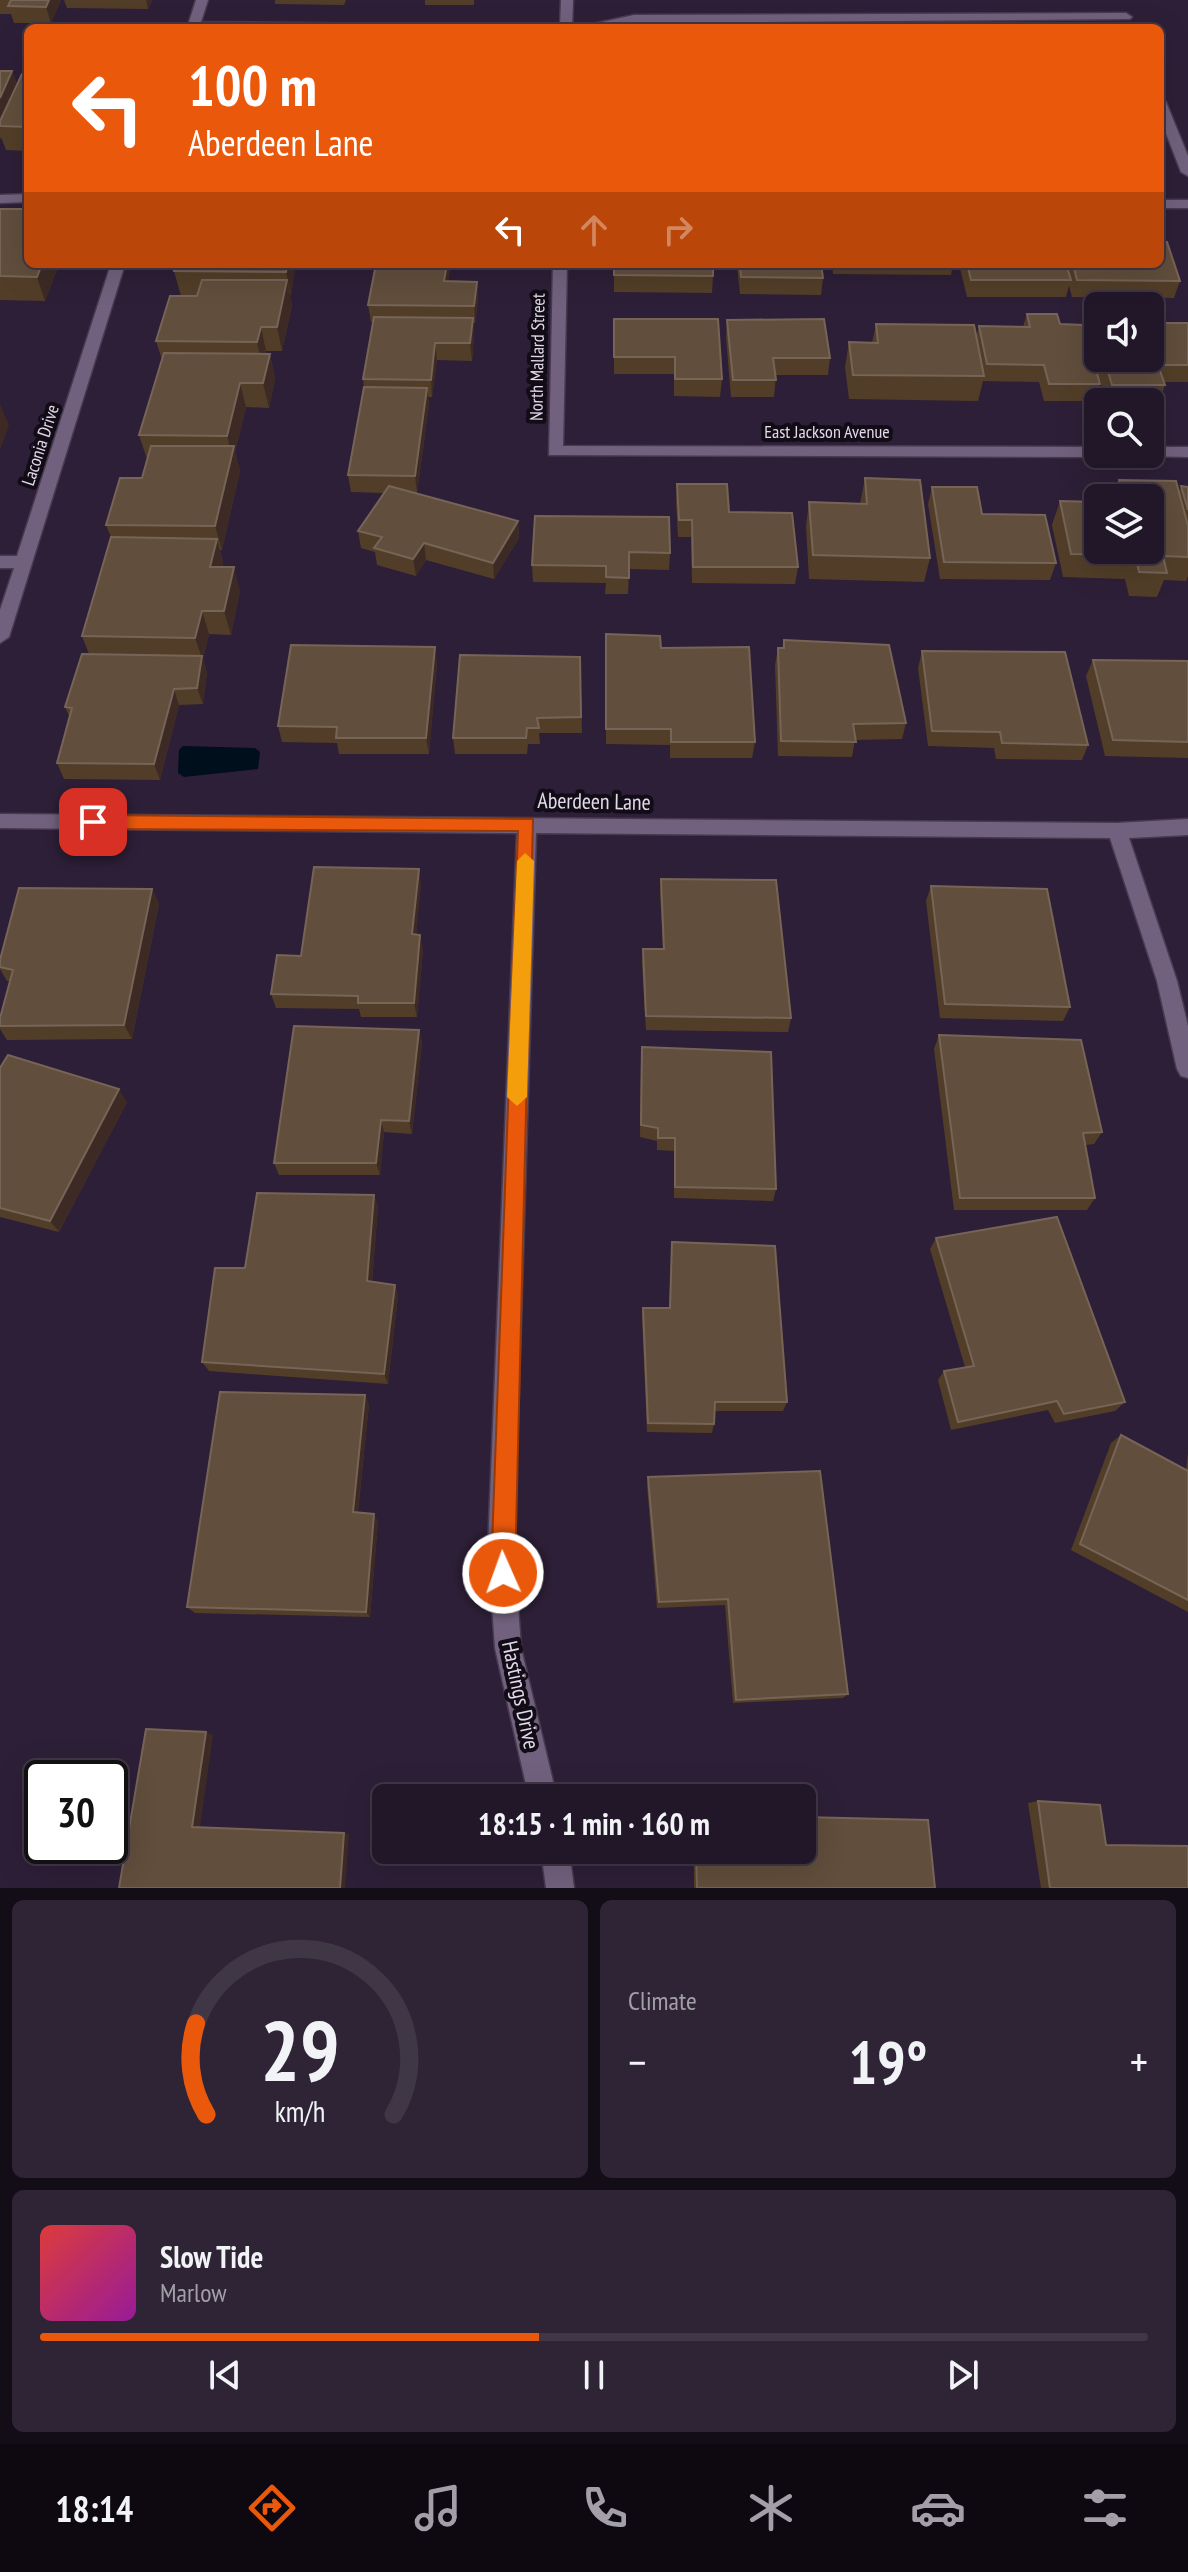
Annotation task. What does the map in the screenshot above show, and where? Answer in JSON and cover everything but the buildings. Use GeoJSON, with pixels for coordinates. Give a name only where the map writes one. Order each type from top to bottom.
{"type":"FeatureCollection","features":[{"type":"Feature","properties":{"kind":"street"},"geometry":{"type":"LineString","coordinates":[[194,24],[202,0]]}},
{"type":"Feature","properties":{"kind":"street"},"geometry":{"type":"LineString","coordinates":[[566,24],[567,0]]}},
{"type":"Feature","properties":{"kind":"street"},"geometry":{"type":"LineString","coordinates":[[604,24],[634,19],[1128,22],[1119,0]]}},
{"type":"Feature","properties":{"kind":"street"},"geometry":{"type":"LineString","coordinates":[[1164,112],[1188,172]]}},
{"type":"Feature","properties":{"kind":"street"},"geometry":{"type":"LineString","coordinates":[[0,199],[24,198]]}},
{"type":"Feature","properties":{"kind":"street"},"geometry":{"type":"LineString","coordinates":[[1164,204],[1188,204]]}},
{"type":"Feature","properties":{"kind":"street","name":"Laconia Drive"},"geometry":{"type":"LineString","coordinates":[[0,637],[117,268]]}},
{"type":"Feature","properties":{"kind":"street","name":"North Mallard Street"},"geometry":{"type":"LineString","coordinates":[[555,451],[560,268]]}},
{"type":"Feature","properties":{"kind":"street","name":"East Jackson Avenue"},"geometry":{"type":"LineString","coordinates":[[555,451],[1084,452]]}},
{"type":"Feature","properties":{"kind":"street"},"geometry":{"type":"LineString","coordinates":[[1164,452],[1188,452]]}},
{"type":"Feature","properties":{"kind":"street"},"geometry":{"type":"LineString","coordinates":[[0,562],[24,562]]}},
{"type":"Feature","properties":{"kind":"street","name":"Aberdeen Lane"},"geometry":{"type":"LineString","coordinates":[[0,821],[1117,831],[1188,827]]}},
{"type":"Feature","properties":{"kind":"street","name":"Hastings Drive"},"geometry":{"type":"LineString","coordinates":[[527,824],[501,1548],[508,1648],[540,1784]]}},
{"type":"Feature","properties":{"kind":"street"},"geometry":{"type":"LineString","coordinates":[[1117,831],[1167,981],[1188,1069]]}},
{"type":"Feature","properties":{"kind":"street"},"geometry":{"type":"LineString","coordinates":[[557,1864],[560,1888]]}},
{"type":"Feature","properties":{"kind":"water"},"geometry":{"type":"Polygon","coordinates":[[[183,746],[255,748],[260,752],[258,769],[184,777],[178,773],[179,750],[183,746]]]}},
{"type":"Feature","properties":{"kind":"slow traffic"},"geometry":{"type":"LineString","coordinates":[[517,1097],[525,861]]}},
{"type":"Feature","properties":{"kind":"route"},"geometry":{"type":"LineString","coordinates":[[93,822],[527,824],[501,1548],[503,1573]]}}]}
